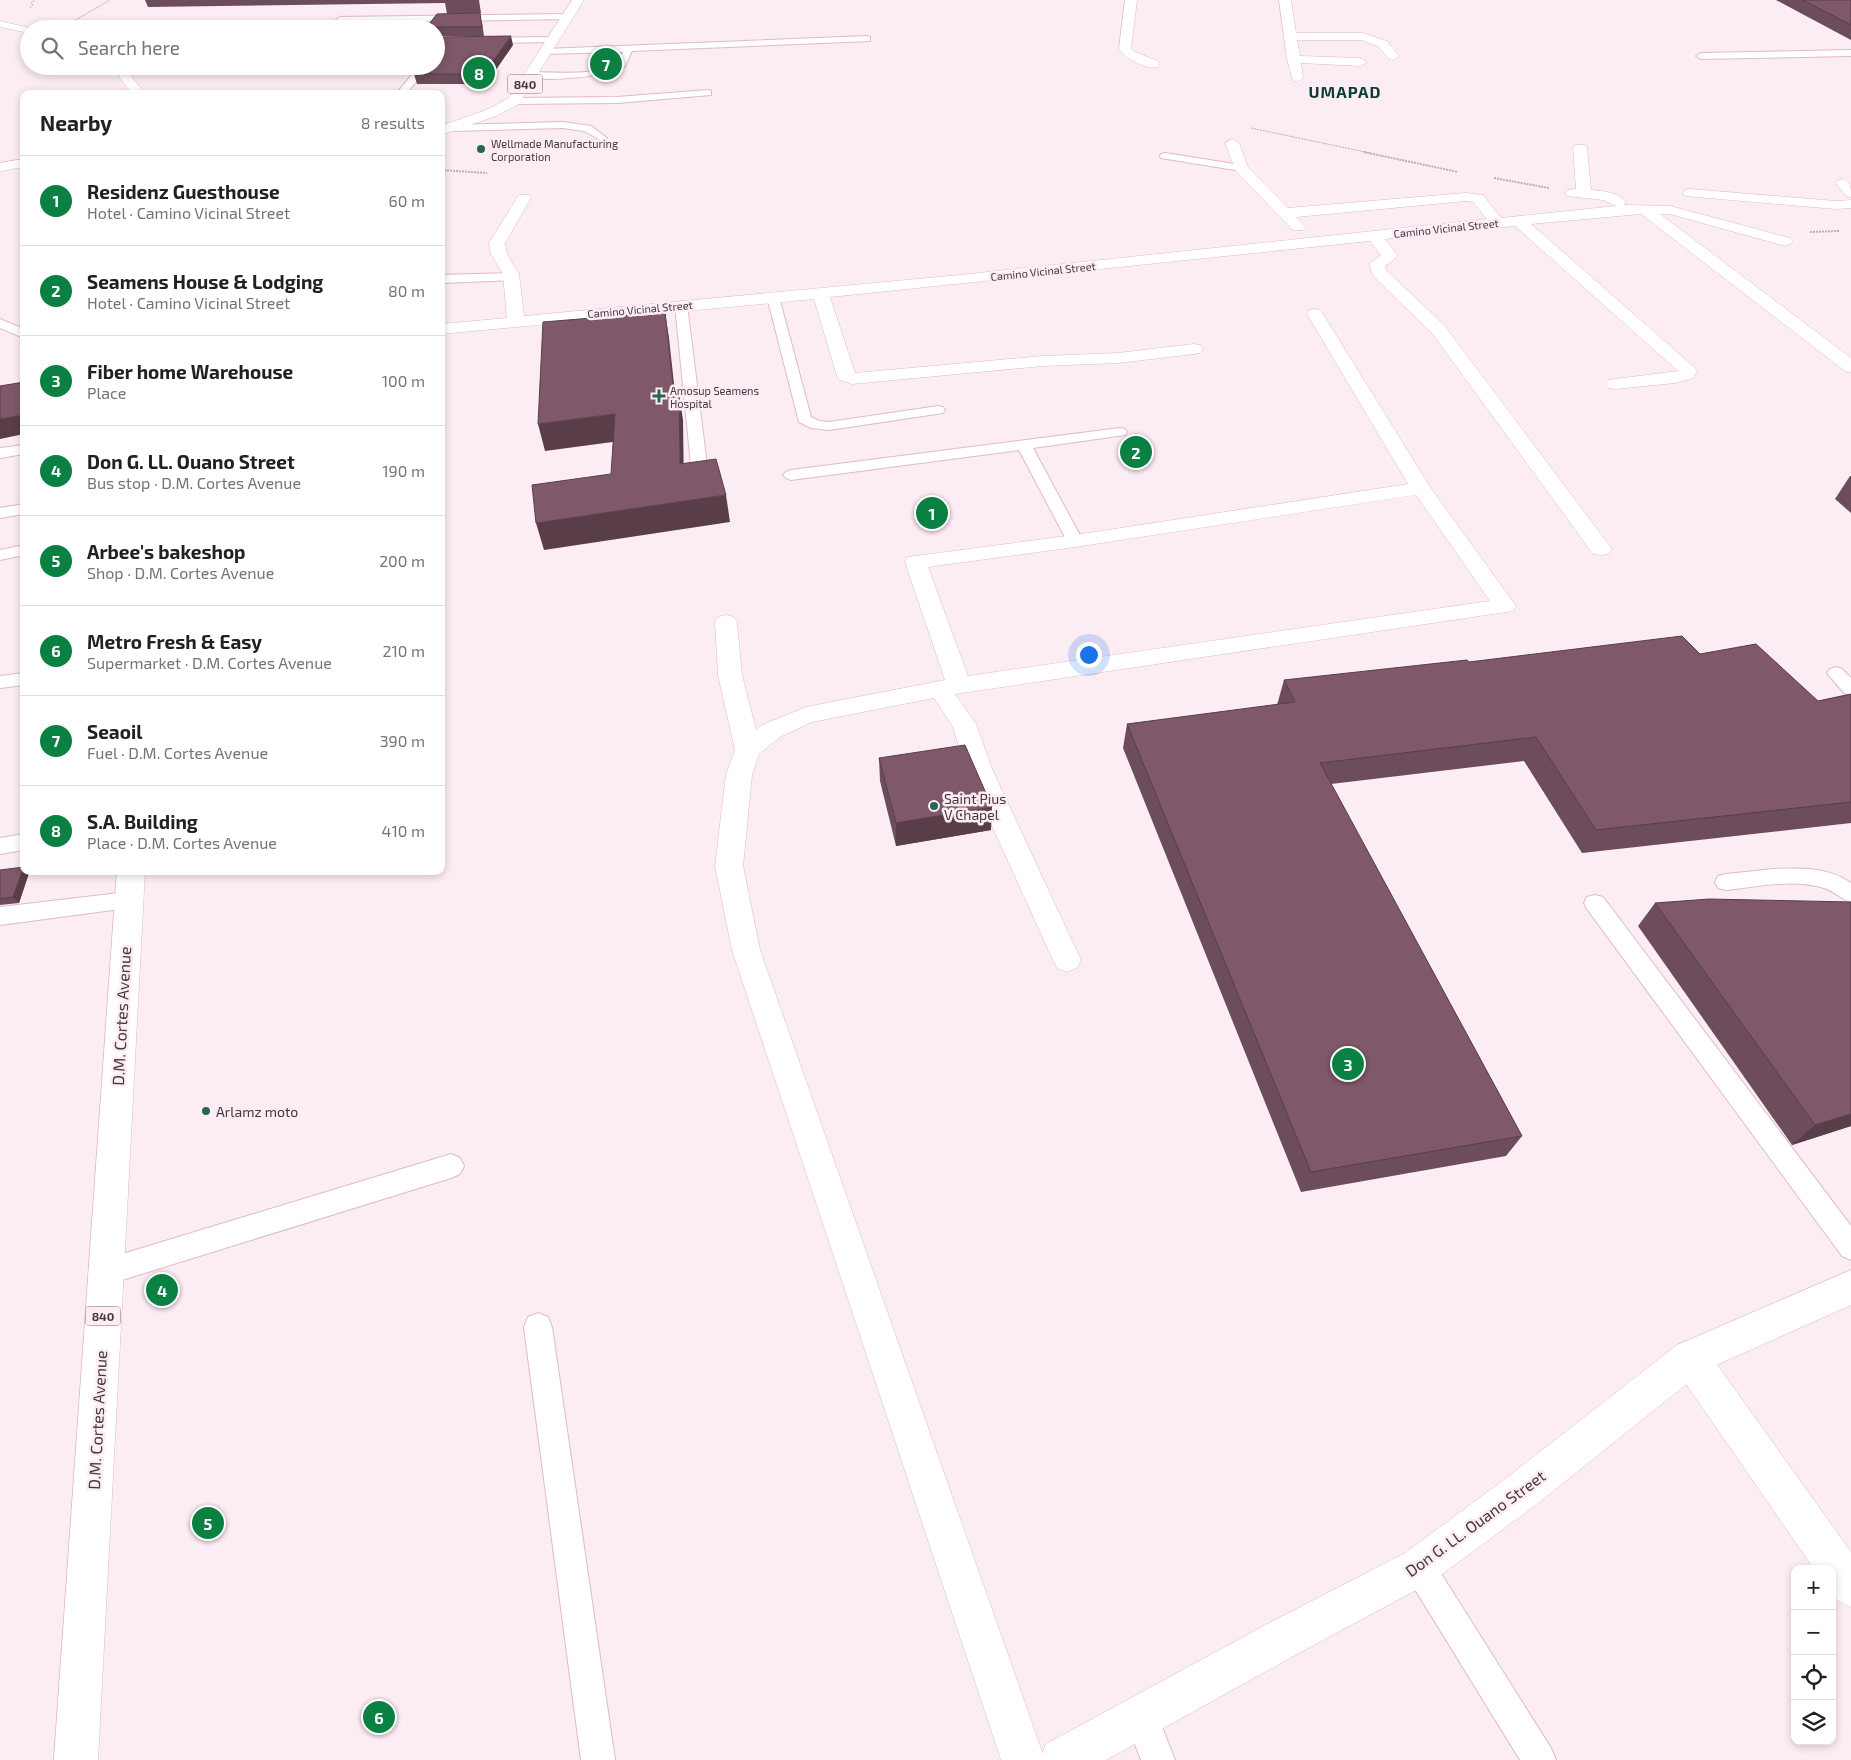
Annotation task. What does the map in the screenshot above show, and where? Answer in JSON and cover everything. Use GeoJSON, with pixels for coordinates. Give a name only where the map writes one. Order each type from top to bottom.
{"type":"FeatureCollection","features":[{"type":"Feature","properties":{"kind":"main road","name":"840"},"geometry":{"type":"LineString","coordinates":[[446,129],[491,113],[514,101],[578,0]]}},
{"type":"Feature","properties":{"kind":"main road"},"geometry":{"type":"LineString","coordinates":[[1131,0],[1125,49],[1131,55],[1154,64]]}},
{"type":"Feature","properties":{"kind":"main road"},"geometry":{"type":"LineString","coordinates":[[1285,0],[1297,78]]}},
{"type":"Feature","properties":{"kind":"main road"},"geometry":{"type":"LineString","coordinates":[[0,24],[20,28]]}},
{"type":"Feature","properties":{"kind":"main road"},"geometry":{"type":"LineString","coordinates":[[1291,36],[1363,37],[1384,44],[1393,56]]}},
{"type":"Feature","properties":{"kind":"main road"},"geometry":{"type":"LineString","coordinates":[[1293,59],[1362,62]]}},
{"type":"Feature","properties":{"kind":"main road"},"geometry":{"type":"LineString","coordinates":[[125,75],[136,90]]}},
{"type":"Feature","properties":{"kind":"main road"},"geometry":{"type":"LineString","coordinates":[[1232,143],[1242,168],[1312,242]]}},
{"type":"Feature","properties":{"kind":"main road"},"geometry":{"type":"LineString","coordinates":[[1580,148],[1578,194],[1614,198],[1628,209]]}},
{"type":"Feature","properties":{"kind":"main road"},"geometry":{"type":"LineString","coordinates":[[0,167],[20,164]]}},
{"type":"Feature","properties":{"kind":"main road"},"geometry":{"type":"LineString","coordinates":[[1670,210],[1680,207],[1688,200],[1690,186],[1836,205],[1851,204]]}},
{"type":"Feature","properties":{"kind":"main road"},"geometry":{"type":"LineString","coordinates":[[1286,214],[1466,197],[1478,198],[1497,223]]}},
{"type":"Feature","properties":{"kind":"main road"},"geometry":{"type":"LineString","coordinates":[[516,322],[511,277],[499,254],[497,243],[524,198]]}},
{"type":"Feature","properties":{"kind":"main road","name":"Camino Vicinal Street"},"geometry":{"type":"LineString","coordinates":[[445,329],[516,322],[575,322],[681,305],[821,294],[1628,209],[1670,210],[1786,241]]}},
{"type":"Feature","properties":{"kind":"main road"},"geometry":{"type":"LineString","coordinates":[[1645,210],[1851,367]]}},
{"type":"Feature","properties":{"kind":"main road"},"geometry":{"type":"LineString","coordinates":[[1519,221],[1688,371],[1687,374],[1675,378],[1615,384]]}},
{"type":"Feature","properties":{"kind":"main road"},"geometry":{"type":"LineString","coordinates":[[1373,235],[1390,256],[1377,264],[1378,273],[1438,329],[1601,550]]}},
{"type":"Feature","properties":{"kind":"main road"},"geometry":{"type":"LineString","coordinates":[[821,294],[846,376],[852,379],[1043,361],[1118,358],[1194,349]]}},
{"type":"Feature","properties":{"kind":"main road"},"geometry":{"type":"LineString","coordinates":[[1023,1760],[746,950],[729,866],[739,775],[748,750],[771,731],[806,714],[949,686],[1505,606],[1421,488],[1315,314]]}},
{"type":"Feature","properties":{"kind":"main road"},"geometry":{"type":"LineString","coordinates":[[1067,960],[980,770],[949,686],[916,562],[1075,541],[1421,488]]}},
{"type":"Feature","properties":{"kind":"main road"},"geometry":{"type":"LineString","coordinates":[[726,622],[730,676],[748,750]]}},
{"type":"Feature","properties":{"kind":"main road","name":"D.M. Cortes Avenue"},"geometry":{"type":"LineString","coordinates":[[76,1760],[130,886]]}},
{"type":"Feature","properties":{"kind":"main road","name":"Don G. LL. Ouano Street"},"geometry":{"type":"LineString","coordinates":[[1062,1760],[1286,1637],[1419,1567],[1523,1490],[1690,1358],[1851,1287]]}},
{"type":"Feature","properties":{"kind":"main road"},"geometry":{"type":"LineString","coordinates":[[1690,1358],[1851,1587]]}},
{"type":"Feature","properties":{"kind":"lane"},"geometry":{"type":"LineString","coordinates":[[340,20],[567,17]]}},
{"type":"Feature","properties":{"kind":"lane"},"geometry":{"type":"LineString","coordinates":[[545,52],[867,38]]}},
{"type":"Feature","properties":{"kind":"lane"},"geometry":{"type":"LineString","coordinates":[[445,40],[553,40]]}},
{"type":"Feature","properties":{"kind":"lane"},"geometry":{"type":"LineString","coordinates":[[530,76],[606,72],[622,65],[627,57],[628,48]]}},
{"type":"Feature","properties":{"kind":"lane"},"geometry":{"type":"LineString","coordinates":[[1701,56],[1851,52]]}},
{"type":"Feature","properties":{"kind":"lane"},"geometry":{"type":"LineString","coordinates":[[404,90],[417,75]]}},
{"type":"Feature","properties":{"kind":"lane"},"geometry":{"type":"LineString","coordinates":[[514,101],[617,100],[708,93]]}},
{"type":"Feature","properties":{"kind":"lane"},"geometry":{"type":"LineString","coordinates":[[446,129],[563,125],[587,128],[602,138]]}},
{"type":"Feature","properties":{"kind":"lane"},"geometry":{"type":"LineString","coordinates":[[1165,156],[1242,168]]}},
{"type":"Feature","properties":{"kind":"lane"},"geometry":{"type":"LineString","coordinates":[[445,279],[511,277]]}},
{"type":"Feature","properties":{"kind":"lane"},"geometry":{"type":"LineString","coordinates":[[773,297],[804,419],[816,425],[829,426],[938,410]]}},
{"type":"Feature","properties":{"kind":"lane"},"geometry":{"type":"LineString","coordinates":[[681,305],[678,324],[699,465]]}},
{"type":"Feature","properties":{"kind":"lane"},"geometry":{"type":"LineString","coordinates":[[0,323],[20,333]]}},
{"type":"Feature","properties":{"kind":"lane"},"geometry":{"type":"LineString","coordinates":[[8,339],[20,336]]}},
{"type":"Feature","properties":{"kind":"lane"},"geometry":{"type":"LineString","coordinates":[[791,475],[1120,432]]}},
{"type":"Feature","properties":{"kind":"lane"},"geometry":{"type":"LineString","coordinates":[[1023,444],[1075,541]]}},
{"type":"Feature","properties":{"kind":"lane"},"geometry":{"type":"LineString","coordinates":[[0,453],[20,450]]}},
{"type":"Feature","properties":{"kind":"lane"},"geometry":{"type":"LineString","coordinates":[[0,513],[20,510]]}},
{"type":"Feature","properties":{"kind":"lane"},"geometry":{"type":"LineString","coordinates":[[0,555],[20,551]]}},
{"type":"Feature","properties":{"kind":"lane"},"geometry":{"type":"LineString","coordinates":[[1836,673],[1851,689]]}},
{"type":"Feature","properties":{"kind":"lane"},"geometry":{"type":"LineString","coordinates":[[0,682],[20,680]]}},
{"type":"Feature","properties":{"kind":"lane"},"geometry":{"type":"LineString","coordinates":[[0,846],[20,843]]}},
{"type":"Feature","properties":{"kind":"lane"},"geometry":{"type":"LineString","coordinates":[[1726,882],[1802,876],[1827,879],[1851,894]]}},
{"type":"Feature","properties":{"kind":"lane"},"geometry":{"type":"LineString","coordinates":[[0,916],[130,886]]}},
{"type":"Feature","properties":{"kind":"lane"},"geometry":{"type":"LineString","coordinates":[[1595,903],[1851,1247]]}},
{"type":"Feature","properties":{"kind":"lane"},"geometry":{"type":"LineString","coordinates":[[106,1272],[451,1166]]}},
{"type":"Feature","properties":{"kind":"lane"},"geometry":{"type":"LineString","coordinates":[[538,1327],[598,1760]]}},
{"type":"Feature","properties":{"kind":"lane"},"geometry":{"type":"LineString","coordinates":[[1419,1567],[1538,1760]]}},
{"type":"Feature","properties":{"kind":"lane"},"geometry":{"type":"LineString","coordinates":[[1141,1716],[1158,1760]]}},
{"type":"Feature","properties":{"kind":"path"},"geometry":{"type":"LineString","coordinates":[[76,20],[110,0]]}},
{"type":"Feature","properties":{"kind":"path"},"geometry":{"type":"LineString","coordinates":[[1250,128],[1464,173]]}},
{"type":"Feature","properties":{"kind":"path"},"geometry":{"type":"LineString","coordinates":[[445,170],[487,173]]}},
{"type":"Feature","properties":{"kind":"path"},"geometry":{"type":"LineString","coordinates":[[1494,178],[1578,194]]}},
{"type":"Feature","properties":{"kind":"building"},"geometry":{"type":"Polygon","coordinates":[[[1803,0],[1851,0],[1851,25],[1803,0]]]}},
{"type":"Feature","properties":{"kind":"building"},"geometry":{"type":"Polygon","coordinates":[[[480,13],[482,27],[445,27],[445,20],[432,20],[437,14],[480,13]]]}},
{"type":"Feature","properties":{"kind":"building"},"geometry":{"type":"Polygon","coordinates":[[[511,36],[484,74],[445,74],[445,37],[511,36]]]}},
{"type":"Feature","properties":{"kind":"building"},"geometry":{"type":"Polygon","coordinates":[[[665,312],[674,394],[679,394],[680,464],[716,459],[726,495],[536,523],[532,485],[611,474],[615,414],[538,424],[543,322],[665,312]]]}},
{"type":"Feature","properties":{"kind":"building"},"geometry":{"type":"Polygon","coordinates":[[[20,383],[20,416],[0,419],[0,386],[20,383]]]}},
{"type":"Feature","properties":{"kind":"building"},"geometry":{"type":"Polygon","coordinates":[[[1682,636],[1700,654],[1756,644],[1818,701],[1851,694],[1851,802],[1596,830],[1536,737],[1320,763],[1522,1136],[1311,1172],[1127,724],[1295,702],[1284,680],[1467,660],[1469,662],[1682,636]]]}},
{"type":"Feature","properties":{"kind":"building","name":"Saint Pius V Chapel"},"geometry":{"type":"Polygon","coordinates":[[[965,745],[992,807],[896,823],[879,758],[965,745]]]}},
{"type":"Feature","properties":{"kind":"building"},"geometry":{"type":"Polygon","coordinates":[[[20,868],[21,875],[13,897],[0,899],[0,870],[20,868]]]}},
{"type":"Feature","properties":{"kind":"building"},"geometry":{"type":"Polygon","coordinates":[[[1709,899],[1851,902],[1851,1114],[1815,1125],[1655,903],[1709,899]]]}},
{"type":"Feature","properties":{"kind":"place","name":"Seaoil"},"geometry":{"type":"Point","coordinates":[606,64]}},
{"type":"Feature","properties":{"kind":"place","name":"S.A. Building"},"geometry":{"type":"Point","coordinates":[479,73]}},
{"type":"Feature","properties":{"kind":"place","name":"Wellmade Manufacturing Corporation"},"geometry":{"type":"Point","coordinates":[481,149]}},
{"type":"Feature","properties":{"kind":"place","name":"Amosup Seamens Hospital"},"geometry":{"type":"Point","coordinates":[659,396]}},
{"type":"Feature","properties":{"kind":"place","name":"Seamens House & Lodging"},"geometry":{"type":"Point","coordinates":[1136,452]}},
{"type":"Feature","properties":{"kind":"place","name":"Residenz Guesthouse"},"geometry":{"type":"Point","coordinates":[932,513]}},
{"type":"Feature","properties":{"kind":"place","name":"Saint Pius V Chapel"},"geometry":{"type":"Point","coordinates":[934,806]}},
{"type":"Feature","properties":{"kind":"place","name":"Fiber home Warehouse"},"geometry":{"type":"Point","coordinates":[1348,1064]}},
{"type":"Feature","properties":{"kind":"place","name":"Arlamz moto"},"geometry":{"type":"Point","coordinates":[206,1111]}},
{"type":"Feature","properties":{"kind":"place","name":"Don G. LL. Ouano Street"},"geometry":{"type":"Point","coordinates":[162,1290]}},
{"type":"Feature","properties":{"kind":"place","name":"Arbee's bakeshop"},"geometry":{"type":"Point","coordinates":[208,1523]}},
{"type":"Feature","properties":{"kind":"place","name":"Metro Fresh & Easy"},"geometry":{"type":"Point","coordinates":[379,1717]}},
{"type":"Feature","properties":{"kind":"district","name":"UMAPAD"},"geometry":{"type":"Point","coordinates":[1345,91]}}]}
